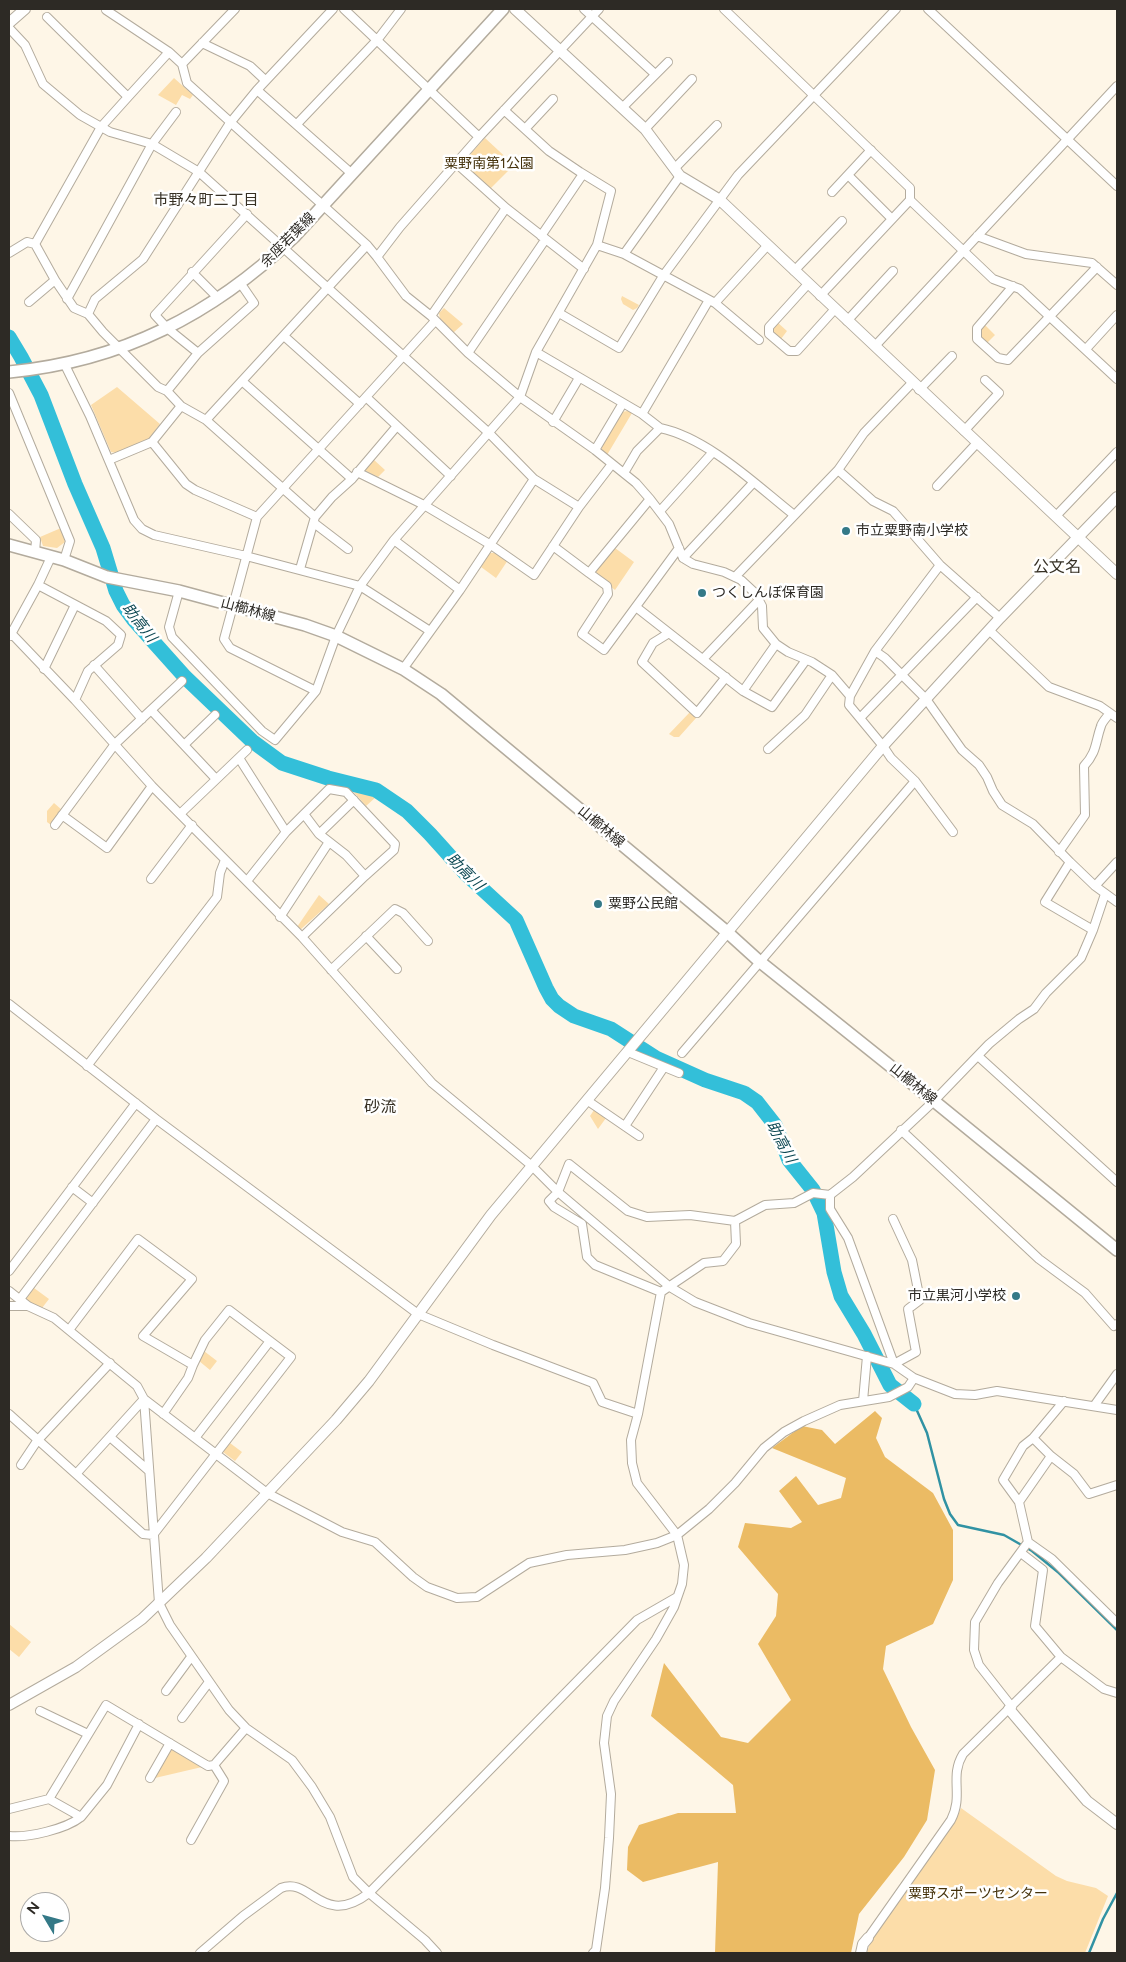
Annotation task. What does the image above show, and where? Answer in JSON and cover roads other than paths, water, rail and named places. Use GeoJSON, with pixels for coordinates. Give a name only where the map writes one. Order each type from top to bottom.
{"type":"FeatureCollection","features":[{"type":"Feature","properties":{"kind":"main road","name":"余座若葉線"},"geometry":{"type":"LineString","coordinates":[[9,372],[89,359],[119,348],[167,328],[219,299],[241,284],[283,248],[503,9]]}},
{"type":"Feature","properties":{"kind":"main road","name":"山櫛林線"},"geometry":{"type":"LineString","coordinates":[[9,545],[64,560],[125,582],[179,591],[305,625],[336,636],[403,669],[441,694],[728,932],[759,961],[934,1100],[1117,1250]]}},
{"type":"Feature","properties":{"kind":"street"},"geometry":{"type":"LineString","coordinates":[[9,22],[25,9]]}},
{"type":"Feature","properties":{"kind":"street"},"geometry":{"type":"LineString","coordinates":[[106,9],[169,52],[182,64],[186,83],[368,245],[406,296],[433,318],[468,353],[520,397],[624,473],[660,511],[669,524],[683,558],[693,564],[724,572],[735,577],[755,593],[762,606],[763,628],[776,644],[832,675],[850,696]]}},
{"type":"Feature","properties":{"kind":"street"},"geometry":{"type":"LineString","coordinates":[[182,64],[235,9]]}},
{"type":"Feature","properties":{"kind":"street"},"geometry":{"type":"LineString","coordinates":[[88,314],[95,299],[143,259],[230,123],[265,80],[333,9]]}},
{"type":"Feature","properties":{"kind":"street"},"geometry":{"type":"LineString","coordinates":[[344,9],[378,39],[428,90],[479,137]]}},
{"type":"Feature","properties":{"kind":"street"},"geometry":{"type":"LineString","coordinates":[[297,124],[378,39],[401,9]]}},
{"type":"Feature","properties":{"kind":"street"},"geometry":{"type":"LineString","coordinates":[[515,9],[644,129],[678,172],[720,200],[1117,574]]}},
{"type":"Feature","properties":{"kind":"street"},"geometry":{"type":"LineString","coordinates":[[584,9],[655,74]]}},
{"type":"Feature","properties":{"kind":"street"},"geometry":{"type":"LineString","coordinates":[[377,257],[400,227],[479,137],[599,9]]}},
{"type":"Feature","properties":{"kind":"street"},"geometry":{"type":"LineString","coordinates":[[724,9],[910,188],[910,200],[820,296]]}},
{"type":"Feature","properties":{"kind":"street"},"geometry":{"type":"LineString","coordinates":[[559,312],[619,348],[662,276],[738,175],[896,9]]}},
{"type":"Feature","properties":{"kind":"street"},"geometry":{"type":"LineString","coordinates":[[928,9],[1117,186]]}},
{"type":"Feature","properties":{"kind":"street"},"geometry":{"type":"LineString","coordinates":[[47,17],[128,97]]}},
{"type":"Feature","properties":{"kind":"street"},"geometry":{"type":"LineString","coordinates":[[9,28],[25,45],[43,84],[80,115],[101,127],[110,132],[152,144],[200,172],[489,433],[534,479],[579,506]]}},
{"type":"Feature","properties":{"kind":"street"},"geometry":{"type":"LineString","coordinates":[[202,42],[250,66],[265,80]]}},
{"type":"Feature","properties":{"kind":"street"},"geometry":{"type":"LineString","coordinates":[[35,244],[101,127],[169,52]]}},
{"type":"Feature","properties":{"kind":"street"},"geometry":{"type":"LineString","coordinates":[[622,108],[668,62]]}},
{"type":"Feature","properties":{"kind":"street"},"geometry":{"type":"LineString","coordinates":[[644,129],[692,79]]}},
{"type":"Feature","properties":{"kind":"street"},"geometry":{"type":"LineString","coordinates":[[875,346],[1117,86]]}},
{"type":"Feature","properties":{"kind":"street"},"geometry":{"type":"LineString","coordinates":[[257,90],[351,173]]}},
{"type":"Feature","properties":{"kind":"street"},"geometry":{"type":"LineString","coordinates":[[525,130],[553,99]]}},
{"type":"Feature","properties":{"kind":"street"},"geometry":{"type":"LineString","coordinates":[[179,591],[169,627],[172,637],[262,731],[275,740],[316,691],[336,636],[360,586],[394,540],[520,397],[536,352],[597,244],[612,191],[582,174],[549,151],[504,110]]}},
{"type":"Feature","properties":{"kind":"street"},"geometry":{"type":"LineString","coordinates":[[67,300],[152,144],[176,112]]}},
{"type":"Feature","properties":{"kind":"street"},"geometry":{"type":"LineString","coordinates":[[624,254],[678,172],[717,124]]}},
{"type":"Feature","properties":{"kind":"street"},"geometry":{"type":"LineString","coordinates":[[832,192],[871,150]]}},
{"type":"Feature","properties":{"kind":"street"},"geometry":{"type":"LineString","coordinates":[[456,163],[506,208],[584,269]]}},
{"type":"Feature","properties":{"kind":"street"},"geometry":{"type":"LineString","coordinates":[[468,353],[582,174]]}},
{"type":"Feature","properties":{"kind":"street"},"geometry":{"type":"LineString","coordinates":[[848,174],[892,219]]}},
{"type":"Feature","properties":{"kind":"street"},"geometry":{"type":"LineString","coordinates":[[910,200],[993,279],[1020,289],[1117,379]]}},
{"type":"Feature","properties":{"kind":"street"},"geometry":{"type":"LineString","coordinates":[[316,691],[230,648],[224,639],[257,516],[360,404],[433,318],[506,208]]}},
{"type":"Feature","properties":{"kind":"street"},"geometry":{"type":"LineString","coordinates":[[198,353],[154,315],[247,214]]}},
{"type":"Feature","properties":{"kind":"street"},"geometry":{"type":"LineString","coordinates":[[794,271],[842,221]]}},
{"type":"Feature","properties":{"kind":"street"},"geometry":{"type":"LineString","coordinates":[[977,236],[1026,254],[1092,262],[1117,285]]}},
{"type":"Feature","properties":{"kind":"street"},"geometry":{"type":"LineString","coordinates":[[9,254],[27,242],[35,244],[67,300],[74,308],[88,314],[158,387],[167,391],[181,406],[206,420],[348,549]]}},
{"type":"Feature","properties":{"kind":"street"},"geometry":{"type":"LineString","coordinates":[[597,244],[624,254],[712,302],[759,340]]}},
{"type":"Feature","properties":{"kind":"street"},"geometry":{"type":"LineString","coordinates":[[206,420],[327,287],[368,245]]}},
{"type":"Feature","properties":{"kind":"street"},"geometry":{"type":"LineString","coordinates":[[642,414],[712,302],[767,246]]}},
{"type":"Feature","properties":{"kind":"street"},"geometry":{"type":"LineString","coordinates":[[1013,286],[976,328],[977,339],[998,358],[1008,360],[1097,266]]}},
{"type":"Feature","properties":{"kind":"street"},"geometry":{"type":"LineString","coordinates":[[847,321],[893,271]]}},
{"type":"Feature","properties":{"kind":"street"},"geometry":{"type":"LineString","coordinates":[[192,272],[219,299]]}},
{"type":"Feature","properties":{"kind":"street"},"geometry":{"type":"LineString","coordinates":[[29,302],[55,280]]}},
{"type":"Feature","properties":{"kind":"street"},"geometry":{"type":"LineString","coordinates":[[167,391],[198,353],[254,303],[241,284]]}},
{"type":"Feature","properties":{"kind":"street"},"geometry":{"type":"LineString","coordinates":[[808,284],[769,327],[769,334],[789,351],[797,351],[835,309]]}},
{"type":"Feature","properties":{"kind":"street"},"geometry":{"type":"LineString","coordinates":[[1086,349],[1117,315]]}},
{"type":"Feature","properties":{"kind":"street"},"geometry":{"type":"LineString","coordinates":[[284,336],[360,404]]}},
{"type":"Feature","properties":{"kind":"street"},"geometry":{"type":"LineString","coordinates":[[536,352],[642,414],[660,428],[676,431],[714,452],[794,515]]}},
{"type":"Feature","properties":{"kind":"street"},"geometry":{"type":"LineString","coordinates":[[735,577],[838,470],[864,433],[952,356]]}},
{"type":"Feature","properties":{"kind":"street"},"geometry":{"type":"LineString","coordinates":[[64,363],[109,460],[130,511],[142,530],[154,535],[300,569],[360,586],[430,631]]}},
{"type":"Feature","properties":{"kind":"street"},"geometry":{"type":"LineString","coordinates":[[553,422],[578,378]]}},
{"type":"Feature","properties":{"kind":"street"},"geometry":{"type":"LineString","coordinates":[[964,431],[999,393],[985,380]]}},
{"type":"Feature","properties":{"kind":"street"},"geometry":{"type":"LineString","coordinates":[[242,381],[318,450],[355,476],[424,505],[491,545],[534,575],[579,506],[612,464]]}},
{"type":"Feature","properties":{"kind":"street"},"geometry":{"type":"LineString","coordinates":[[9,393],[10,402],[70,540],[64,560]]}},
{"type":"Feature","properties":{"kind":"street"},"geometry":{"type":"LineString","coordinates":[[366,397],[451,476]]}},
{"type":"Feature","properties":{"kind":"street"},"geometry":{"type":"LineString","coordinates":[[595,450],[623,403]]}},
{"type":"Feature","properties":{"kind":"street"},"geometry":{"type":"LineString","coordinates":[[109,460],[152,442],[181,406]]}},
{"type":"Feature","properties":{"kind":"street"},"geometry":{"type":"LineString","coordinates":[[300,569],[314,520],[332,497],[355,476],[397,426]]}},
{"type":"Feature","properties":{"kind":"street"},"geometry":{"type":"LineString","coordinates":[[624,473],[637,451],[660,428]]}},
{"type":"Feature","properties":{"kind":"street"},"geometry":{"type":"LineString","coordinates":[[152,442],[186,484],[195,490],[257,516]]}},
{"type":"Feature","properties":{"kind":"street"},"geometry":{"type":"LineString","coordinates":[[937,486],[977,443]]}},
{"type":"Feature","properties":{"kind":"street"},"geometry":{"type":"LineString","coordinates":[[660,511],[714,452]]}},
{"type":"Feature","properties":{"kind":"street"},"geometry":{"type":"LineString","coordinates":[[1056,516],[1117,452]]}},
{"type":"Feature","properties":{"kind":"street"},"geometry":{"type":"LineString","coordinates":[[838,470],[873,501],[894,511],[940,564],[1000,618]]}},
{"type":"Feature","properties":{"kind":"street"},"geometry":{"type":"LineString","coordinates":[[403,669],[460,590],[534,479]]}},
{"type":"Feature","properties":{"kind":"street"},"geometry":{"type":"LineString","coordinates":[[683,558],[753,483]]}},
{"type":"Feature","properties":{"kind":"street"},"geometry":{"type":"LineString","coordinates":[[9,1705],[76,1667],[142,1619],[159,1604],[213,1551],[356,1398],[492,1215],[883,746],[1000,618],[1117,497]]}},
{"type":"Feature","properties":{"kind":"street"},"geometry":{"type":"LineString","coordinates":[[590,573],[650,499]]}},
{"type":"Feature","properties":{"kind":"street"},"geometry":{"type":"LineString","coordinates":[[9,514],[36,540],[35,552]]}},
{"type":"Feature","properties":{"kind":"street"},"geometry":{"type":"LineString","coordinates":[[394,540],[460,590]]}},
{"type":"Feature","properties":{"kind":"street"},"geometry":{"type":"LineString","coordinates":[[553,546],[606,586],[608,594],[582,634],[604,650],[679,548]]}},
{"type":"Feature","properties":{"kind":"street"},"geometry":{"type":"LineString","coordinates":[[50,557],[38,586],[10,634],[75,700],[152,786],[181,813],[302,937],[432,1083],[532,1166],[558,1192],[670,1287],[695,1302],[749,1323],[894,1364],[914,1378],[955,1394],[976,1395],[997,1391],[1117,1410]]}},
{"type":"Feature","properties":{"kind":"street"},"geometry":{"type":"LineString","coordinates":[[940,564],[875,651],[850,696],[849,705],[891,758],[915,781],[953,832]]}},
{"type":"Feature","properties":{"kind":"street"},"geometry":{"type":"LineString","coordinates":[[38,586],[106,621],[121,635],[118,645],[88,671],[75,700]]}},
{"type":"Feature","properties":{"kind":"street"},"geometry":{"type":"LineString","coordinates":[[860,718],[977,597]]}},
{"type":"Feature","properties":{"kind":"street"},"geometry":{"type":"LineString","coordinates":[[703,660],[759,600]]}},
{"type":"Feature","properties":{"kind":"street"},"geometry":{"type":"LineString","coordinates":[[44,669],[75,605]]}},
{"type":"Feature","properties":{"kind":"street"},"geometry":{"type":"LineString","coordinates":[[636,607],[743,691],[772,707],[806,660]]}},
{"type":"Feature","properties":{"kind":"street"},"geometry":{"type":"LineString","coordinates":[[989,630],[1049,687],[1100,706],[1117,718]]}},
{"type":"Feature","properties":{"kind":"street"},"geometry":{"type":"LineString","coordinates":[[669,633],[653,643],[642,662],[697,713],[726,677]]}},
{"type":"Feature","properties":{"kind":"street"},"geometry":{"type":"LineString","coordinates":[[743,691],[776,644]]}},
{"type":"Feature","properties":{"kind":"street"},"geometry":{"type":"LineString","coordinates":[[875,651],[926,699],[962,750],[979,765],[1002,805],[1034,824],[1059,852],[1095,886],[1117,902]]}},
{"type":"Feature","properties":{"kind":"street"},"geometry":{"type":"LineString","coordinates":[[94,665],[142,719]]}},
{"type":"Feature","properties":{"kind":"street"},"geometry":{"type":"LineString","coordinates":[[768,749],[805,715],[832,675]]}},
{"type":"Feature","properties":{"kind":"street"},"geometry":{"type":"LineString","coordinates":[[55,825],[115,744],[182,681]]}},
{"type":"Feature","properties":{"kind":"street"},"geometry":{"type":"LineString","coordinates":[[151,710],[216,779]]}},
{"type":"Feature","properties":{"kind":"street"},"geometry":{"type":"LineString","coordinates":[[1059,852],[1085,815],[1084,766],[1092,757],[1098,742],[1101,725],[1110,713]]}},
{"type":"Feature","properties":{"kind":"street"},"geometry":{"type":"LineString","coordinates":[[184,746],[215,715]]}},
{"type":"Feature","properties":{"kind":"street"},"geometry":{"type":"LineString","coordinates":[[181,813],[247,750]]}},
{"type":"Feature","properties":{"kind":"street"},"geometry":{"type":"LineString","coordinates":[[239,758],[286,832]]}},
{"type":"Feature","properties":{"kind":"street"},"geometry":{"type":"LineString","coordinates":[[682,1053],[915,781]]}},
{"type":"Feature","properties":{"kind":"street"},"geometry":{"type":"LineString","coordinates":[[62,815],[107,848],[152,786]]}},
{"type":"Feature","properties":{"kind":"street"},"geometry":{"type":"LineString","coordinates":[[247,881],[286,832],[329,789],[346,792],[354,800],[395,844],[394,850],[302,937]]}},
{"type":"Feature","properties":{"kind":"street"},"geometry":{"type":"LineString","coordinates":[[320,834],[354,800]]}},
{"type":"Feature","properties":{"kind":"street"},"geometry":{"type":"LineString","coordinates":[[304,814],[320,834],[346,855],[365,876]]}},
{"type":"Feature","properties":{"kind":"street"},"geometry":{"type":"LineString","coordinates":[[151,879],[192,825]]}},
{"type":"Feature","properties":{"kind":"street"},"geometry":{"type":"LineString","coordinates":[[280,916],[329,842]]}},
{"type":"Feature","properties":{"kind":"street"},"geometry":{"type":"LineString","coordinates":[[87,1066],[217,897],[220,873],[225,860]]}},
{"type":"Feature","properties":{"kind":"street"},"geometry":{"type":"LineString","coordinates":[[1070,862],[1045,902],[1093,930]]}},
{"type":"Feature","properties":{"kind":"street"},"geometry":{"type":"LineString","coordinates":[[1095,886],[1117,862]]}},
{"type":"Feature","properties":{"kind":"street"},"geometry":{"type":"LineString","coordinates":[[894,1364],[848,1238],[830,1209],[830,1196],[934,1100],[978,1056],[1019,1019],[1034,1009],[1046,993],[1080,958],[1093,930],[1105,894]]}},
{"type":"Feature","properties":{"kind":"street"},"geometry":{"type":"LineString","coordinates":[[331,970],[395,909],[403,912],[428,941]]}},
{"type":"Feature","properties":{"kind":"street"},"geometry":{"type":"LineString","coordinates":[[366,936],[397,969]]}},
{"type":"Feature","properties":{"kind":"street"},"geometry":{"type":"LineString","coordinates":[[9,1004],[156,1119],[418,1314],[593,1383],[602,1402],[638,1414]]}},
{"type":"Feature","properties":{"kind":"street"},"geometry":{"type":"LineString","coordinates":[[629,1050],[679,1073]]}},
{"type":"Feature","properties":{"kind":"street"},"geometry":{"type":"LineString","coordinates":[[978,1056],[1117,1182]]}},
{"type":"Feature","properties":{"kind":"street"},"geometry":{"type":"LineString","coordinates":[[625,1126],[664,1066]]}},
{"type":"Feature","properties":{"kind":"street"},"geometry":{"type":"LineString","coordinates":[[588,1102],[639,1136]]}},
{"type":"Feature","properties":{"kind":"street"},"geometry":{"type":"LineString","coordinates":[[9,1271],[136,1103]]}},
{"type":"Feature","properties":{"kind":"street"},"geometry":{"type":"LineString","coordinates":[[20,1299],[156,1119]]}},
{"type":"Feature","properties":{"kind":"street"},"geometry":{"type":"LineString","coordinates":[[902,1130],[1039,1259],[1085,1294],[1114,1326],[1117,1324]]}},
{"type":"Feature","properties":{"kind":"street"},"geometry":{"type":"LineString","coordinates":[[662,1292],[590,1262],[587,1257],[582,1224],[550,1204],[549,1201],[558,1192],[569,1164],[628,1212],[647,1217],[690,1215],[735,1221],[765,1204],[794,1203],[813,1192],[830,1196]]}},
{"type":"Feature","properties":{"kind":"street"},"geometry":{"type":"LineString","coordinates":[[72,1187],[93,1203]]}},
{"type":"Feature","properties":{"kind":"street"},"geometry":{"type":"LineString","coordinates":[[892,1219],[912,1260],[920,1300],[908,1309],[916,1352],[894,1364]]}},
{"type":"Feature","properties":{"kind":"street"},"geometry":{"type":"LineString","coordinates":[[593,1953],[596,1950],[608,1855],[611,1794],[604,1743],[607,1716],[614,1701],[656,1639],[674,1607],[682,1584],[684,1565],[677,1535],[637,1483],[632,1463],[631,1440],[638,1414],[662,1292],[704,1263],[723,1261],[736,1244],[735,1221]]}},
{"type":"Feature","properties":{"kind":"street"},"geometry":{"type":"LineString","coordinates":[[69,1330],[138,1240],[192,1279],[143,1336],[193,1365]]}},
{"type":"Feature","properties":{"kind":"street"},"geometry":{"type":"LineString","coordinates":[[9,1291],[28,1306],[54,1318],[137,1386],[144,1399],[267,1493],[342,1532],[375,1542],[406,1572],[427,1586],[457,1598],[467,1599],[477,1598],[529,1563],[567,1555],[625,1550],[657,1543],[677,1535],[709,1509],[735,1483],[764,1448],[784,1432],[840,1405],[888,1397],[908,1387],[914,1378]]}},
{"type":"Feature","properties":{"kind":"street"},"geometry":{"type":"LineString","coordinates":[[9,1306],[28,1306]]}},
{"type":"Feature","properties":{"kind":"street"},"geometry":{"type":"LineString","coordinates":[[153,1535],[291,1357],[229,1310],[205,1340],[188,1378],[163,1414]]}},
{"type":"Feature","properties":{"kind":"street"},"geometry":{"type":"LineString","coordinates":[[196,1438],[270,1341]]}},
{"type":"Feature","properties":{"kind":"street"},"geometry":{"type":"LineString","coordinates":[[863,1401],[867,1356]]}},
{"type":"Feature","properties":{"kind":"street"},"geometry":{"type":"LineString","coordinates":[[21,1465],[38,1441],[110,1363]]}},
{"type":"Feature","properties":{"kind":"street"},"geometry":{"type":"LineString","coordinates":[[1094,1406],[1117,1374]]}},
{"type":"Feature","properties":{"kind":"street"},"geometry":{"type":"LineString","coordinates":[[76,1474],[144,1399]]}},
{"type":"Feature","properties":{"kind":"street"},"geometry":{"type":"LineString","coordinates":[[144,1399],[159,1604],[170,1625],[229,1710],[246,1728],[292,1760],[312,1787],[330,1817],[353,1877],[369,1893],[425,1940],[437,1953]]}},
{"type":"Feature","properties":{"kind":"street"},"geometry":{"type":"LineString","coordinates":[[1064,1402],[1033,1438],[1023,1446],[1003,1480],[1019,1502],[1028,1542],[1059,1565],[1117,1622]]}},
{"type":"Feature","properties":{"kind":"street"},"geometry":{"type":"LineString","coordinates":[[9,1414],[143,1534],[153,1535]]}},
{"type":"Feature","properties":{"kind":"street"},"geometry":{"type":"LineString","coordinates":[[110,1437],[149,1471]]}},
{"type":"Feature","properties":{"kind":"street"},"geometry":{"type":"LineString","coordinates":[[1033,1438],[1051,1456],[1074,1474],[1089,1494],[1117,1485]]}},
{"type":"Feature","properties":{"kind":"street"},"geometry":{"type":"LineString","coordinates":[[1019,1502],[1051,1456]]}},
{"type":"Feature","properties":{"kind":"street"},"geometry":{"type":"LineString","coordinates":[[1028,1542],[998,1582],[975,1622],[974,1650],[978,1665],[1087,1800],[1117,1824]]}},
{"type":"Feature","properties":{"kind":"street"},"geometry":{"type":"LineString","coordinates":[[1021,1553],[1043,1570],[1035,1626],[1060,1657],[1104,1689],[1117,1693]]}},
{"type":"Feature","properties":{"kind":"street"},"geometry":{"type":"LineString","coordinates":[[200,1953],[244,1916],[274,1893],[287,1886],[294,1886],[329,1905],[337,1906],[351,1904],[369,1893],[637,1620],[677,1597]]}},
{"type":"Feature","properties":{"kind":"street"},"geometry":{"type":"LineString","coordinates":[[166,1691],[191,1657]]}},
{"type":"Feature","properties":{"kind":"street"},"geometry":{"type":"LineString","coordinates":[[861,1953],[868,1938],[951,1820],[957,1806],[956,1774],[960,1760],[968,1749],[1060,1657]]}},
{"type":"Feature","properties":{"kind":"street"},"geometry":{"type":"LineString","coordinates":[[182,1718],[209,1682]]}},
{"type":"Feature","properties":{"kind":"street"},"geometry":{"type":"LineString","coordinates":[[49,1800],[106,1705],[208,1766],[214,1765],[246,1728]]}},
{"type":"Feature","properties":{"kind":"street"},"geometry":{"type":"LineString","coordinates":[[40,1712],[88,1734]]}},
{"type":"Feature","properties":{"kind":"street"},"geometry":{"type":"LineString","coordinates":[[9,1836],[20,1837],[72,1824],[107,1786],[139,1724]]}},
{"type":"Feature","properties":{"kind":"street"},"geometry":{"type":"LineString","coordinates":[[150,1778],[170,1743]]}},
{"type":"Feature","properties":{"kind":"street"},"geometry":{"type":"LineString","coordinates":[[191,1840],[224,1781],[214,1765]]}},
{"type":"Feature","properties":{"kind":"street"},"geometry":{"type":"LineString","coordinates":[[9,1809],[49,1800],[81,1816]]}},
{"type":"Feature","properties":{"kind":"waterway","name":"助高川"},"geometry":{"type":"LineString","coordinates":[[9,337],[41,395],[75,484],[103,548],[116,591],[134,620],[185,677],[252,741],[282,763],[328,778],[376,790],[407,811],[466,874],[516,920],[546,988],[552,999],[559,1006],[574,1016],[611,1029],[656,1058],[705,1080],[744,1093],[757,1102],[775,1125],[789,1160],[813,1190],[824,1213],[834,1272],[841,1296],[864,1334],[890,1385],[914,1404]]}},
{"type":"Feature","properties":{"kind":"waterway"},"geometry":{"type":"LineString","coordinates":[[914,1404],[927,1433],[944,1499],[950,1514],[958,1525],[1004,1535],[1032,1551],[1059,1573],[1117,1630]]}},
{"type":"Feature","properties":{"kind":"waterway"},"geometry":{"type":"LineString","coordinates":[[1089,1953],[1103,1919],[1117,1893]]}},
{"type":"Feature","properties":{"kind":"place","name":"市立粟野南小学校"},"geometry":{"type":"Point","coordinates":[846,531]}},
{"type":"Feature","properties":{"kind":"place","name":"つくしんぼ保育園"},"geometry":{"type":"Point","coordinates":[702,593]}},
{"type":"Feature","properties":{"kind":"place","name":"粟野公民館"},"geometry":{"type":"Point","coordinates":[598,904]}},
{"type":"Feature","properties":{"kind":"place","name":"市立黒河小学校"},"geometry":{"type":"Point","coordinates":[1016,1296]}},
{"type":"Feature","properties":{"kind":"district","name":"市野々町二丁目"},"geometry":{"type":"Point","coordinates":[206,201]}},
{"type":"Feature","properties":{"kind":"district","name":"公文名"},"geometry":{"type":"Point","coordinates":[1057,567]}},
{"type":"Feature","properties":{"kind":"district","name":"砂流"},"geometry":{"type":"Point","coordinates":[380,1107]}},
{"type":"Feature","properties":{"kind":"park label","name":"粟野南第1公園"},"geometry":{"type":"Point","coordinates":[489,164]}},
{"type":"Feature","properties":{"kind":"park label","name":"粟野スポーツセンター"},"geometry":{"type":"Point","coordinates":[978,1894]}}]}
